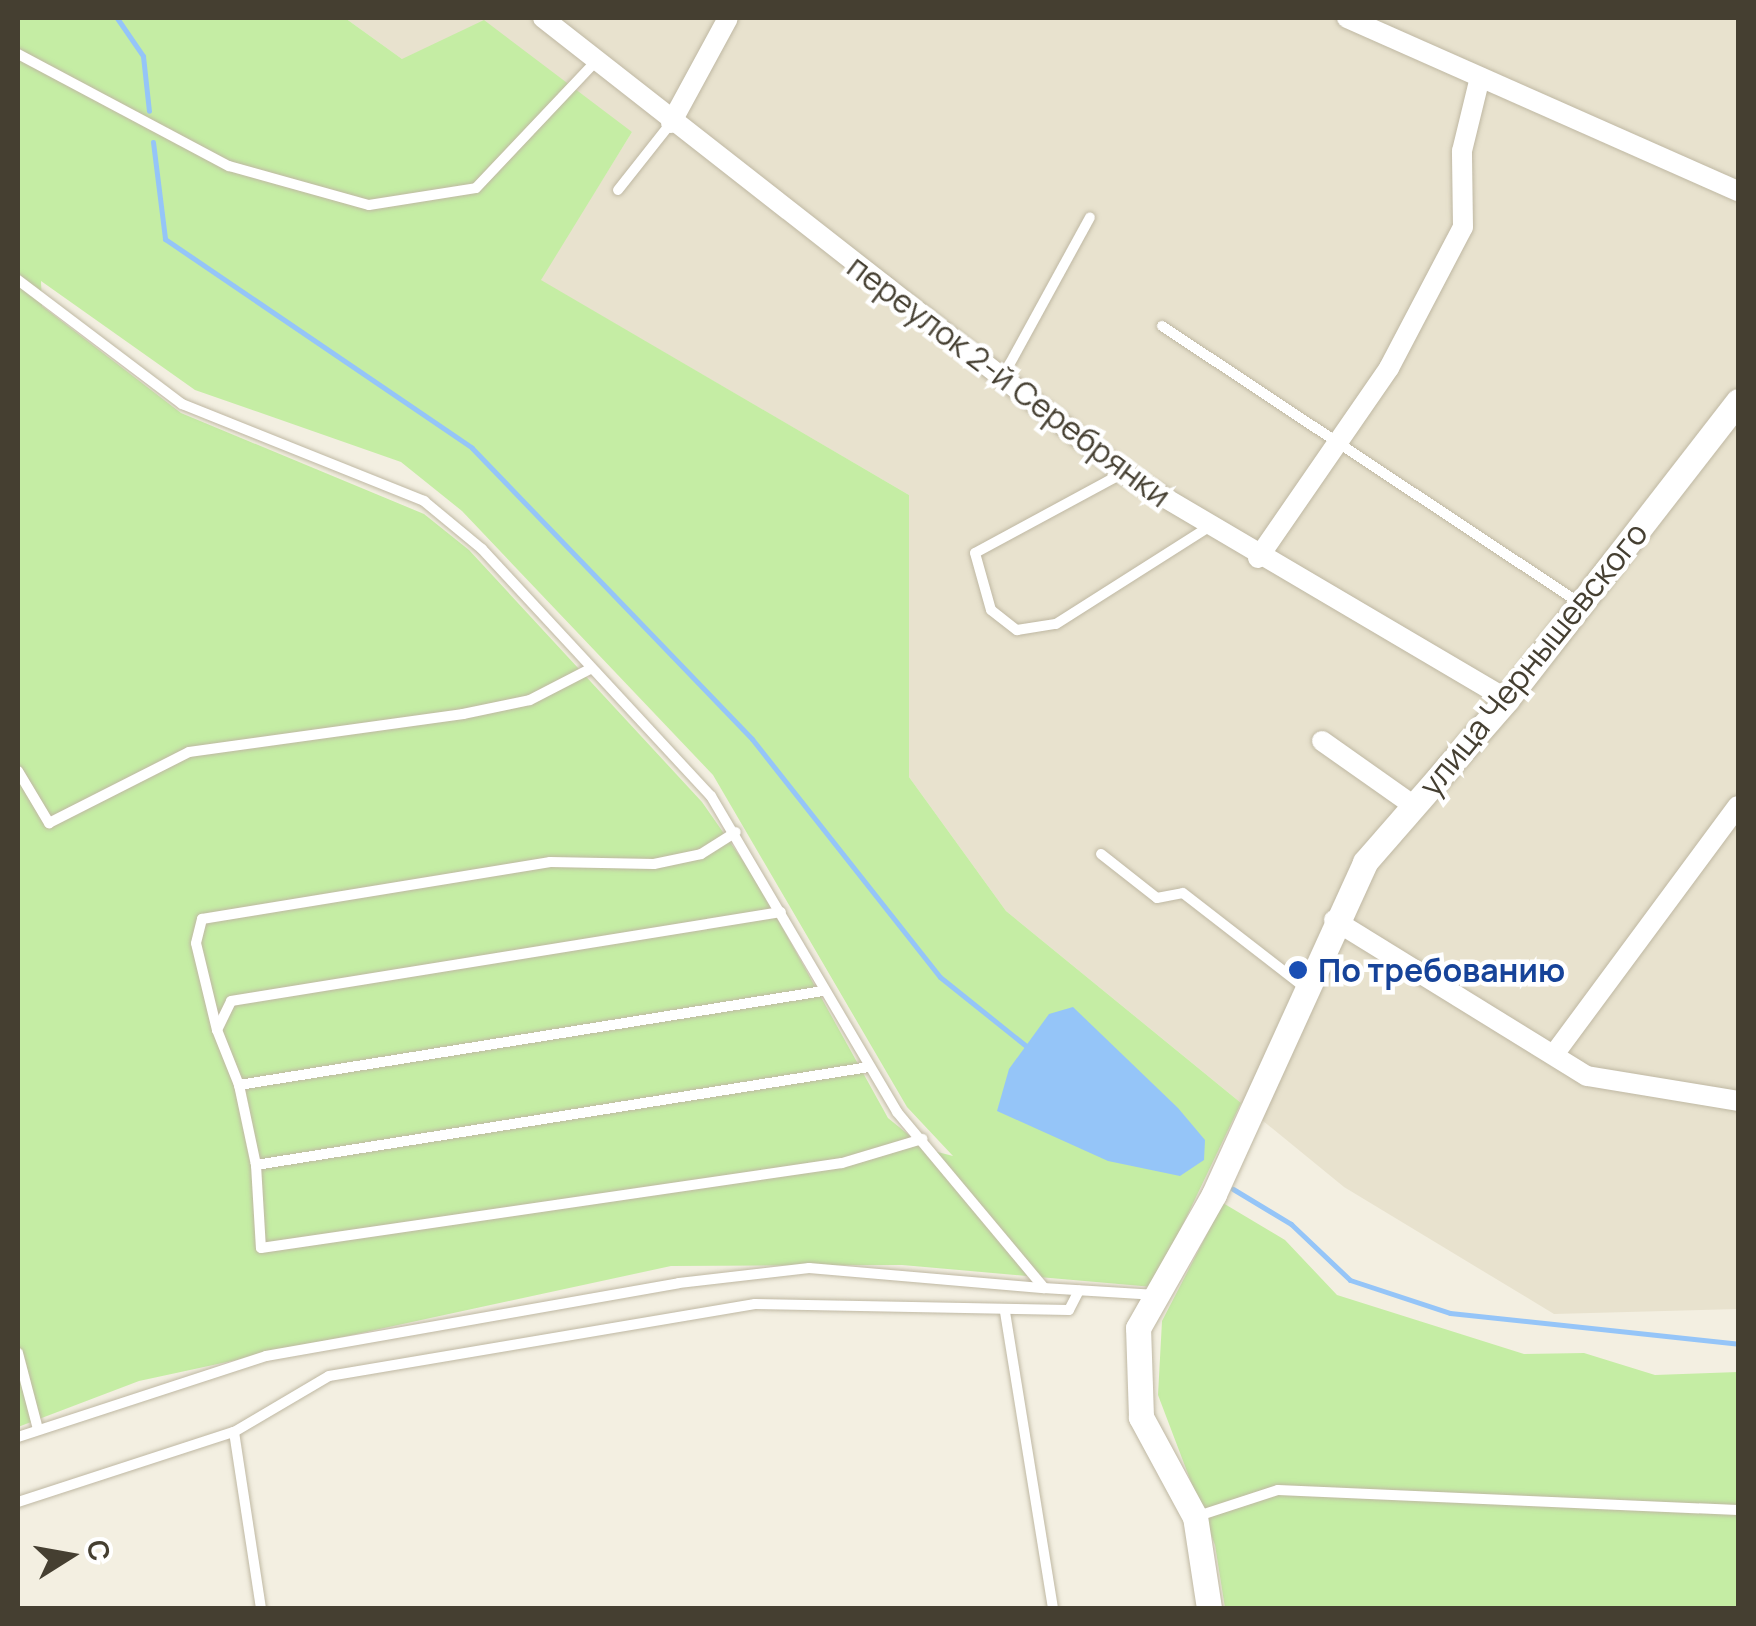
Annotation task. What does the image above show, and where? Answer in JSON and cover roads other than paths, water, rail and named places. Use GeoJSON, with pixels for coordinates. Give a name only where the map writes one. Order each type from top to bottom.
{"type":"FeatureCollection","features":[{"type":"Feature","properties":{"kind":"street","name":"переулок 2-й Серебрянки"},"geometry":{"type":"LineString","coordinates":[[543,18],[671,123],[1124,472],[1207,528],[1507,699]]}},
{"type":"Feature","properties":{"kind":"street"},"geometry":{"type":"LineString","coordinates":[[671,123],[728,18]]}},
{"type":"Feature","properties":{"kind":"street"},"geometry":{"type":"LineString","coordinates":[[1346,18],[1377,23],[1480,77],[1738,191]]}},
{"type":"Feature","properties":{"kind":"street"},"geometry":{"type":"LineString","coordinates":[[1258,558],[1389,368],[1463,227],[1462,151],[1480,77]]}},
{"type":"Feature","properties":{"kind":"street","name":"улица Чернышевского"},"geometry":{"type":"LineString","coordinates":[[1209,1608],[1195,1518],[1142,1417],[1133,1373],[1138,1328],[1214,1194],[1303,986],[1366,862],[1507,699],[1738,402]]}},
{"type":"Feature","properties":{"kind":"street"},"geometry":{"type":"LineString","coordinates":[[1322,741],[1414,806]]}},
{"type":"Feature","properties":{"kind":"street"},"geometry":{"type":"LineString","coordinates":[[1554,1053],[1738,806]]}},
{"type":"Feature","properties":{"kind":"street"},"geometry":{"type":"LineString","coordinates":[[1334,920],[1587,1076],[1738,1101]]}},
{"type":"Feature","properties":{"kind":"lane"},"geometry":{"type":"LineString","coordinates":[[18,54],[228,166],[369,205],[476,188],[596,61]]}},
{"type":"Feature","properties":{"kind":"lane"},"geometry":{"type":"LineString","coordinates":[[618,190],[671,123]]}},
{"type":"Feature","properties":{"kind":"lane"},"geometry":{"type":"LineString","coordinates":[[1002,378],[1090,217]]}},
{"type":"Feature","properties":{"kind":"lane"},"geometry":{"type":"LineString","coordinates":[[18,280],[182,404],[424,502],[482,549],[736,832],[823,991],[870,1067],[922,1138],[1044,1288]]}},
{"type":"Feature","properties":{"kind":"lane"},"geometry":{"type":"LineString","coordinates":[[1162,326],[1581,604]]}},
{"type":"Feature","properties":{"kind":"lane"},"geometry":{"type":"LineString","coordinates":[[1124,472],[975,552],[991,610],[1017,630],[1056,624],[1207,528]]}},
{"type":"Feature","properties":{"kind":"lane"},"geometry":{"type":"LineString","coordinates":[[18,771],[49,823],[189,752],[530,700],[590,669]]}},
{"type":"Feature","properties":{"kind":"lane"},"geometry":{"type":"LineString","coordinates":[[736,832],[701,854],[654,864],[550,862],[202,919],[196,943],[217,1030],[239,1085],[256,1165],[261,1248],[842,1163],[922,1138]]}},
{"type":"Feature","properties":{"kind":"lane"},"geometry":{"type":"LineString","coordinates":[[1101,854],[1157,898],[1183,892],[1303,986]]}},
{"type":"Feature","properties":{"kind":"lane"},"geometry":{"type":"LineString","coordinates":[[217,1030],[231,1001],[782,912]]}},
{"type":"Feature","properties":{"kind":"lane"},"geometry":{"type":"LineString","coordinates":[[239,1085],[823,991]]}},
{"type":"Feature","properties":{"kind":"lane"},"geometry":{"type":"LineString","coordinates":[[256,1165],[870,1067]]}},
{"type":"Feature","properties":{"kind":"lane"},"geometry":{"type":"LineString","coordinates":[[18,1437],[266,1356],[708,1278],[809,1268],[1157,1294]]}},
{"type":"Feature","properties":{"kind":"lane"},"geometry":{"type":"LineString","coordinates":[[18,1502],[234,1432],[329,1376],[755,1304],[1005,1312],[1069,1310],[1078,1290]]}},
{"type":"Feature","properties":{"kind":"lane"},"geometry":{"type":"LineString","coordinates":[[1005,1312],[1053,1608]]}},
{"type":"Feature","properties":{"kind":"lane"},"geometry":{"type":"LineString","coordinates":[[18,1352],[38,1430]]}},
{"type":"Feature","properties":{"kind":"lane"},"geometry":{"type":"LineString","coordinates":[[234,1432],[261,1608]]}},
{"type":"Feature","properties":{"kind":"lane"},"geometry":{"type":"LineString","coordinates":[[1195,1518],[1278,1490],[1738,1510]]}},
{"type":"Feature","properties":{"kind":"water"},"geometry":{"type":"Polygon","coordinates":[[[1073,1007],[1178,1108],[1205,1140],[1204,1160],[1180,1176],[1108,1161],[997,1111],[1009,1069],[1049,1014],[1073,1007]]]}},
{"type":"Feature","properties":{"kind":"waterway"},"geometry":{"type":"LineString","coordinates":[[117,18],[143,56],[149,111]]}},
{"type":"Feature","properties":{"kind":"waterway"},"geometry":{"type":"LineString","coordinates":[[153,142],[165,239],[472,448],[752,739],[940,977],[1026,1046]]}},
{"type":"Feature","properties":{"kind":"waterway"},"geometry":{"type":"LineString","coordinates":[[1233,1189],[1291,1224],[1350,1280],[1450,1313],[1738,1344]]}},
{"type":"Feature","properties":{"kind":"place","name":"По требованию"},"geometry":{"type":"Point","coordinates":[1298,970]}}]}
